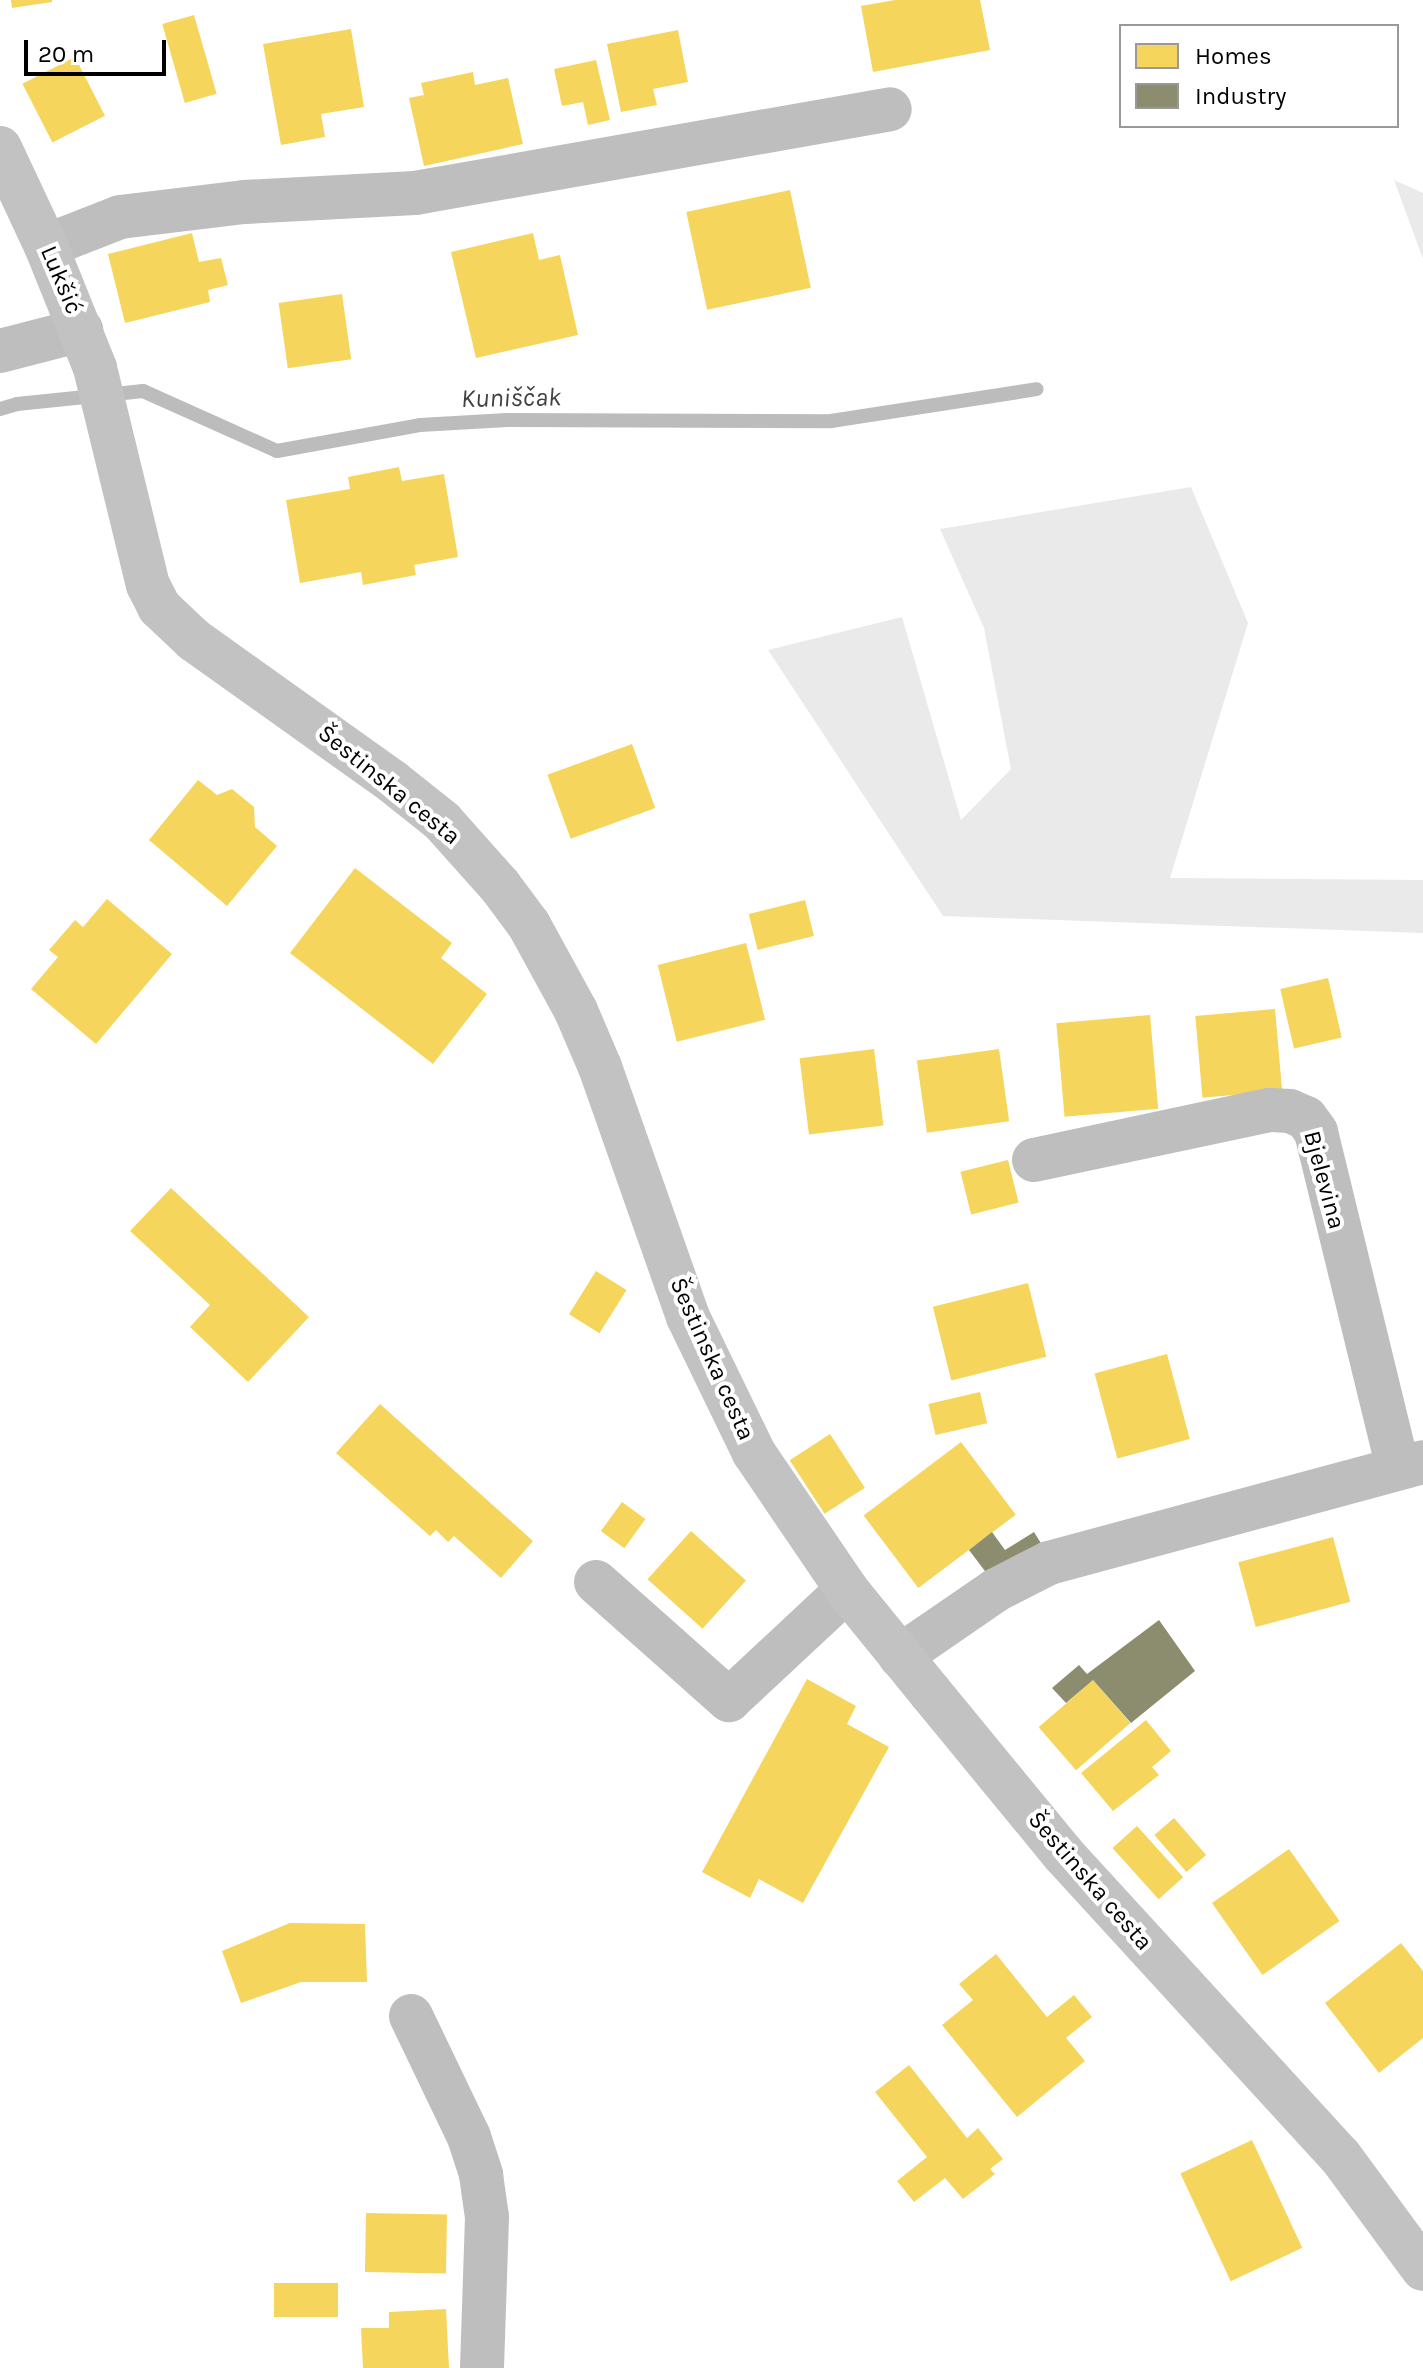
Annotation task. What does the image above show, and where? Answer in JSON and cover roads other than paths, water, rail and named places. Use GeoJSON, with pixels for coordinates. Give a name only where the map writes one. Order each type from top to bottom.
{"type":"FeatureCollection","features":[{"type":"Feature","properties":{"kind":"main road","name":"Lukšić"},"geometry":{"type":"LineString","coordinates":[[0,148],[46,246],[88,349],[109,418]]}},
{"type":"Feature","properties":{"kind":"main road","name":"Šestinska cesta"},"geometry":{"type":"LineString","coordinates":[[109,418],[123,491],[148,585],[159,607],[194,640],[355,753],[442,821],[500,886],[529,925],[576,1011],[600,1067],[688,1317],[754,1453],[847,1590],[1063,1854],[1340,2156],[1423,2269]]}},
{"type":"Feature","properties":{"kind":"street"},"geometry":{"type":"LineString","coordinates":[[46,246],[120,217],[244,202],[415,193],[890,109]]}},
{"type":"Feature","properties":{"kind":"street"},"geometry":{"type":"LineString","coordinates":[[0,351],[88,349]]}},
{"type":"Feature","properties":{"kind":"street","name":"Bjelevina"},"geometry":{"type":"LineString","coordinates":[[900,1656],[996,1590],[1049,1563],[1410,1465],[1316,1132],[1306,1118],[1290,1111],[1270,1110],[1034,1160]]}},
{"type":"Feature","properties":{"kind":"street"},"geometry":{"type":"LineString","coordinates":[[596,1582],[729,1700],[847,1590]]}},
{"type":"Feature","properties":{"kind":"street"},"geometry":{"type":"LineString","coordinates":[[411,2016],[469,2137],[481,2175],[487,2217],[482,2368]]}},
{"type":"Feature","properties":{"kind":"waterway","name":"Kuniščak"},"geometry":{"type":"LineString","coordinates":[[0,409],[17,404],[143,391],[277,451],[420,425],[507,420],[831,421],[1037,389]]}}]}
